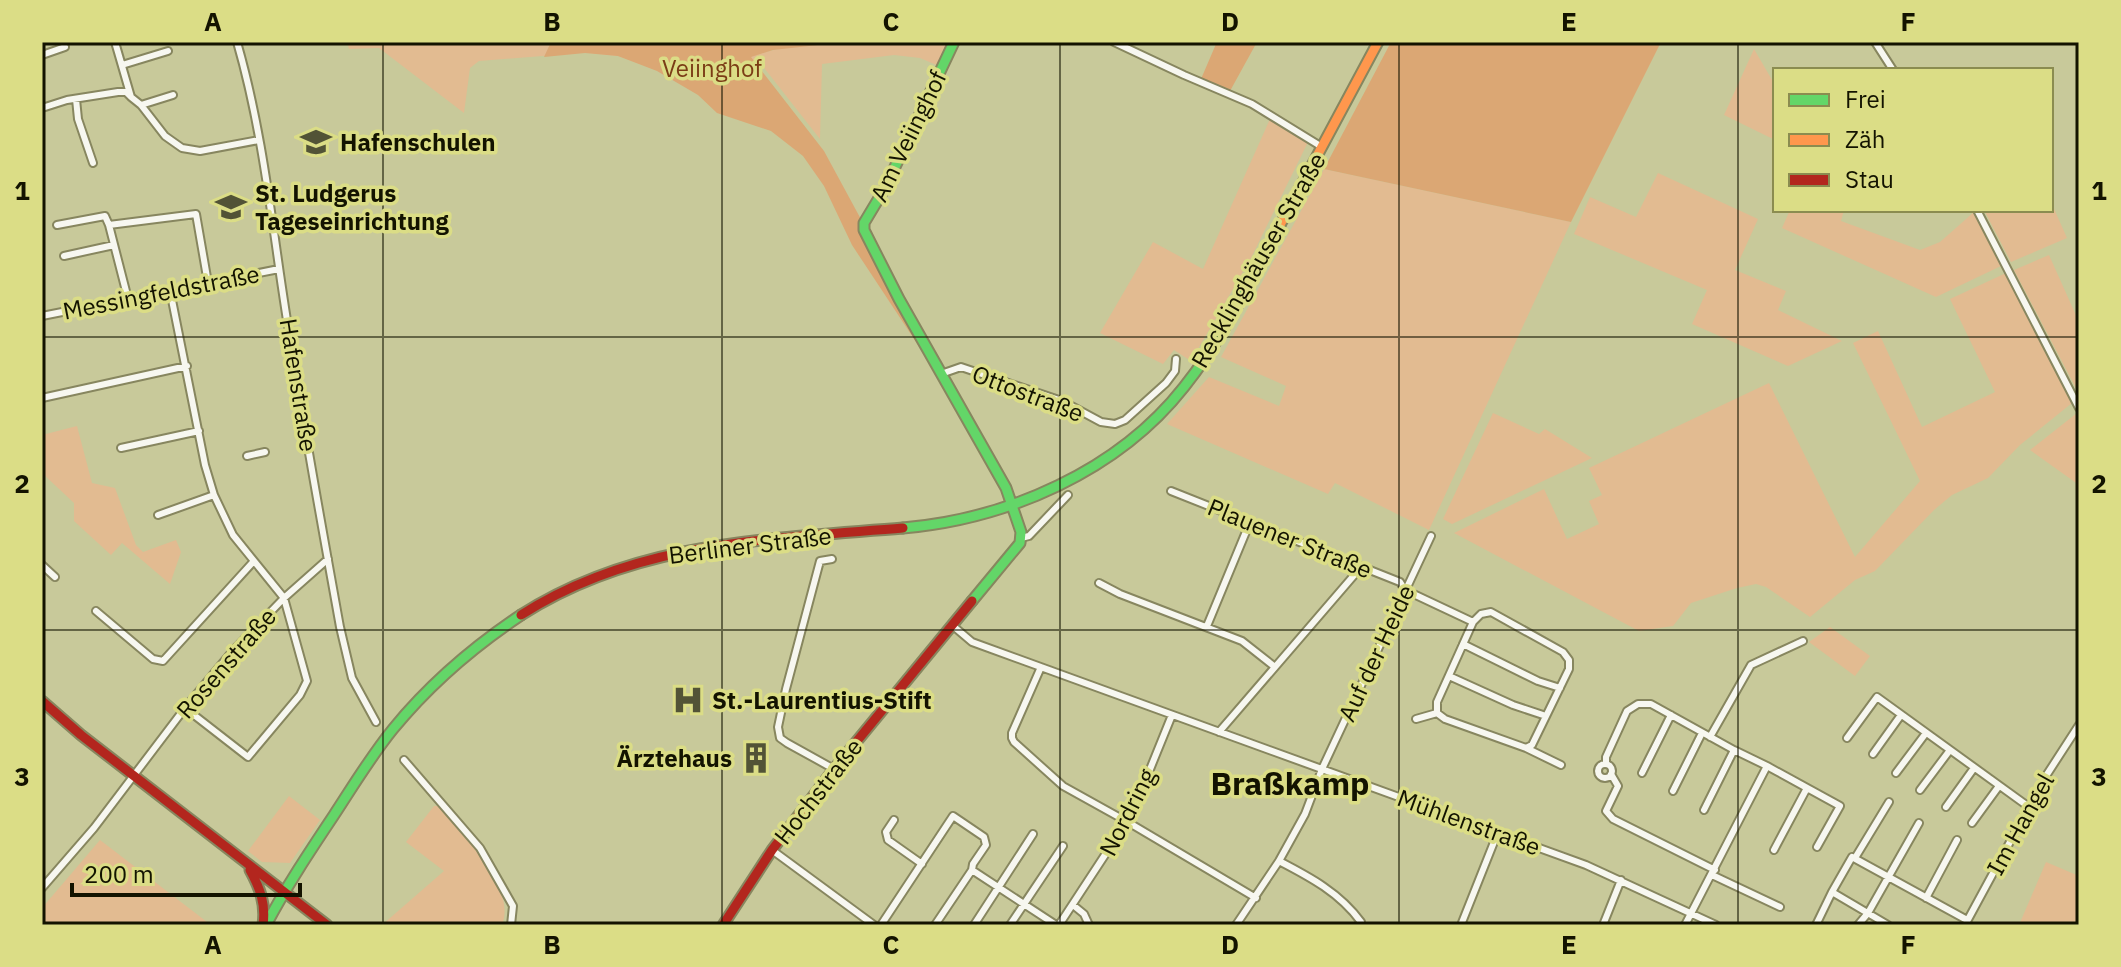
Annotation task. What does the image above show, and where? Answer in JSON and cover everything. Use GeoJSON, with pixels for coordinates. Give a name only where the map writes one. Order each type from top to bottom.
{"type":"FeatureCollection","features":[{"type":"Feature","properties":{"kind":"main road","name":"Am Veiinghof"},"geometry":{"type":"LineString","coordinates":[[864,230],[864,223],[885,188],[954,42]]}},
{"type":"Feature","properties":{"kind":"main road","name":"Recklinghäuser Straße"},"geometry":{"type":"LineString","coordinates":[[1012,506],[1076,476],[1106,457],[1156,419],[1195,372],[1227,324],[1378,42]]}},
{"type":"Feature","properties":{"kind":"main road","name":"Ottostraße"},"geometry":{"type":"LineString","coordinates":[[864,230],[899,299],[1006,488],[1012,506]]}},
{"type":"Feature","properties":{"kind":"main road"},"geometry":{"type":"LineString","coordinates":[[952,625],[1017,549],[1021,538],[1012,506]]}},
{"type":"Feature","properties":{"kind":"main road","name":"Berliner Straße"},"geometry":{"type":"LineString","coordinates":[[264,925],[359,776],[405,716],[453,665],[487,636],[534,606],[618,567],[689,550],[949,522],[1012,506]]}},
{"type":"Feature","properties":{"kind":"main road","name":"Hochstraße"},"geometry":{"type":"LineString","coordinates":[[723,925],[772,850],[952,625]]}},
{"type":"Feature","properties":{"kind":"main road"},"geometry":{"type":"LineString","coordinates":[[42,701],[81,735],[327,925]]}},
{"type":"Feature","properties":{"kind":"main road"},"geometry":{"type":"LineString","coordinates":[[247,865],[264,900],[264,925]]}},
{"type":"Feature","properties":{"kind":"street"},"geometry":{"type":"LineString","coordinates":[[115,42],[131,97]]}},
{"type":"Feature","properties":{"kind":"street","name":"Hafenstraße"},"geometry":{"type":"LineString","coordinates":[[237,42],[250,88],[340,627],[352,678],[376,722]]}},
{"type":"Feature","properties":{"kind":"street","name":"Recklinghäuser Straße"},"geometry":{"type":"LineString","coordinates":[[1114,42],[1252,104],[1322,147]]}},
{"type":"Feature","properties":{"kind":"street"},"geometry":{"type":"LineString","coordinates":[[1875,42],[1892,68]]}},
{"type":"Feature","properties":{"kind":"street"},"geometry":{"type":"LineString","coordinates":[[42,55],[65,47]]}},
{"type":"Feature","properties":{"kind":"street"},"geometry":{"type":"LineString","coordinates":[[122,65],[168,51]]}},
{"type":"Feature","properties":{"kind":"street"},"geometry":{"type":"LineString","coordinates":[[42,108],[76,99],[126,92],[141,105],[165,136],[182,148],[200,151],[259,140]]}},
{"type":"Feature","properties":{"kind":"street"},"geometry":{"type":"LineString","coordinates":[[141,105],[173,95]]}},
{"type":"Feature","properties":{"kind":"street"},"geometry":{"type":"LineString","coordinates":[[76,99],[78,119],[93,163]]}},
{"type":"Feature","properties":{"kind":"street"},"geometry":{"type":"LineString","coordinates":[[1978,212],[2079,408]]}},
{"type":"Feature","properties":{"kind":"street"},"geometry":{"type":"LineString","coordinates":[[109,225],[196,214],[208,283]]}},
{"type":"Feature","properties":{"kind":"street"},"geometry":{"type":"LineString","coordinates":[[57,225],[105,216],[128,299]]}},
{"type":"Feature","properties":{"kind":"street"},"geometry":{"type":"LineString","coordinates":[[64,256],[114,245]]}},
{"type":"Feature","properties":{"kind":"street","name":"Messingfeldstraße"},"geometry":{"type":"LineString","coordinates":[[42,316],[279,269]]}},
{"type":"Feature","properties":{"kind":"street"},"geometry":{"type":"LineString","coordinates":[[170,290],[214,495],[233,535],[284,598],[307,681],[300,695],[248,757],[185,708]]}},
{"type":"Feature","properties":{"kind":"street","name":"Recklinghäuser Straße"},"geometry":{"type":"LineString","coordinates":[[1115,424],[1132,415],[1166,383],[1175,371],[1176,359]]}},
{"type":"Feature","properties":{"kind":"street"},"geometry":{"type":"LineString","coordinates":[[42,398],[187,366]]}},
{"type":"Feature","properties":{"kind":"street","name":"Ottostraße"},"geometry":{"type":"LineString","coordinates":[[941,374],[961,367],[1062,401],[1101,422],[1115,424]]}},
{"type":"Feature","properties":{"kind":"street"},"geometry":{"type":"LineString","coordinates":[[121,448],[199,431]]}},
{"type":"Feature","properties":{"kind":"street","name":"Hafenstraße"},"geometry":{"type":"LineString","coordinates":[[247,456],[265,452]]}},
{"type":"Feature","properties":{"kind":"street","name":"Plauener Straße"},"geometry":{"type":"LineString","coordinates":[[1171,491],[1400,582],[1405,590],[1473,622]]}},
{"type":"Feature","properties":{"kind":"street"},"geometry":{"type":"LineString","coordinates":[[158,515],[214,495]]}},
{"type":"Feature","properties":{"kind":"street"},"geometry":{"type":"LineString","coordinates":[[1021,538],[1029,536],[1068,495]]}},
{"type":"Feature","properties":{"kind":"street"},"geometry":{"type":"LineString","coordinates":[[1207,626],[1250,522]]}},
{"type":"Feature","properties":{"kind":"street","name":"Auf der Heide"},"geometry":{"type":"LineString","coordinates":[[1236,925],[1279,861],[1305,814],[1322,769],[1431,536]]}},
{"type":"Feature","properties":{"kind":"street","name":"Rosenstraße"},"geometry":{"type":"LineString","coordinates":[[42,888],[94,828],[231,653],[284,598],[328,559]]}},
{"type":"Feature","properties":{"kind":"street"},"geometry":{"type":"LineString","coordinates":[[832,559],[820,561],[778,727],[780,738],[834,769]]}},
{"type":"Feature","properties":{"kind":"street"},"geometry":{"type":"LineString","coordinates":[[96,611],[153,659],[163,661],[253,562]]}},
{"type":"Feature","properties":{"kind":"street"},"geometry":{"type":"LineString","coordinates":[[42,565],[55,577]]}},
{"type":"Feature","properties":{"kind":"street"},"geometry":{"type":"LineString","coordinates":[[1219,732],[1362,566]]}},
{"type":"Feature","properties":{"kind":"street"},"geometry":{"type":"LineString","coordinates":[[1099,583],[1242,641],[1275,667]]}},
{"type":"Feature","properties":{"kind":"street"},"geometry":{"type":"LineString","coordinates":[[1437,713],[1437,702],[1473,622],[1481,614],[1491,612],[1563,652],[1569,660],[1569,669],[1560,688],[1532,745],[1526,748]]}},
{"type":"Feature","properties":{"kind":"street","name":"Mühlenstraße"},"geometry":{"type":"LineString","coordinates":[[952,625],[972,642],[1498,832],[1621,880],[1716,925]]}},
{"type":"Feature","properties":{"kind":"street"},"geometry":{"type":"LineString","coordinates":[[1710,737],[1751,665],[1803,641]]}},
{"type":"Feature","properties":{"kind":"street"},"geometry":{"type":"LineString","coordinates":[[1463,644],[1538,681],[1560,688]]}},
{"type":"Feature","properties":{"kind":"street"},"geometry":{"type":"LineString","coordinates":[[1041,667],[1012,738],[1063,786],[1256,898]]}},
{"type":"Feature","properties":{"kind":"street"},"geometry":{"type":"LineString","coordinates":[[1449,676],[1513,705],[1546,716]]}},
{"type":"Feature","properties":{"kind":"street"},"geometry":{"type":"LineString","coordinates":[[1847,738],[1877,697],[2029,807]]}},
{"type":"Feature","properties":{"kind":"street"},"geometry":{"type":"LineString","coordinates":[[1606,764],[1606,757],[1627,711],[1638,704],[1651,704],[1840,806],[1817,847]]}},
{"type":"Feature","properties":{"kind":"street"},"geometry":{"type":"LineString","coordinates":[[1416,719],[1437,713]]}},
{"type":"Feature","properties":{"kind":"street"},"geometry":{"type":"LineString","coordinates":[[1437,713],[1445,719],[1526,748],[1561,765]]}},
{"type":"Feature","properties":{"kind":"street","name":"Nordring"},"geometry":{"type":"LineString","coordinates":[[1058,925],[1126,821],[1172,715]]}},
{"type":"Feature","properties":{"kind":"street"},"geometry":{"type":"LineString","coordinates":[[1642,773],[1671,715]]}},
{"type":"Feature","properties":{"kind":"street"},"geometry":{"type":"LineString","coordinates":[[1873,754],[1901,715]]}},
{"type":"Feature","properties":{"kind":"street","name":"Im Hangel"},"geometry":{"type":"LineString","coordinates":[[1966,922],[2044,779],[2079,725]]}},
{"type":"Feature","properties":{"kind":"street"},"geometry":{"type":"LineString","coordinates":[[1673,791],[1702,733]]}},
{"type":"Feature","properties":{"kind":"street"},"geometry":{"type":"LineString","coordinates":[[1896,773],[1926,733]]}},
{"type":"Feature","properties":{"kind":"street"},"geometry":{"type":"LineString","coordinates":[[1704,810],[1734,750]]}},
{"type":"Feature","properties":{"kind":"street"},"geometry":{"type":"LineString","coordinates":[[1920,790],[1950,750]]}},
{"type":"Feature","properties":{"kind":"street"},"geometry":{"type":"LineString","coordinates":[[404,760],[480,848],[513,906],[513,924]]}},
{"type":"Feature","properties":{"kind":"street"},"geometry":{"type":"LineString","coordinates":[[1606,764],[1612,769],[1611,774],[1618,786],[1606,811],[1613,819],[1780,907]]}},
{"type":"Feature","properties":{"kind":"street"},"geometry":{"type":"LineString","coordinates":[[1606,764],[1601,765],[1599,773],[1604,777],[1611,774]]}},
{"type":"Feature","properties":{"kind":"street"},"geometry":{"type":"LineString","coordinates":[[1685,925],[1767,766]]}},
{"type":"Feature","properties":{"kind":"street"},"geometry":{"type":"LineString","coordinates":[[1946,807],[1974,768]]}},
{"type":"Feature","properties":{"kind":"street"},"geometry":{"type":"LineString","coordinates":[[1972,823],[1999,786]]}},
{"type":"Feature","properties":{"kind":"street"},"geometry":{"type":"LineString","coordinates":[[1774,850],[1807,788]]}},
{"type":"Feature","properties":{"kind":"street"},"geometry":{"type":"LineString","coordinates":[[1816,925],[1852,857],[1855,858],[1889,802]]}},
{"type":"Feature","properties":{"kind":"street"},"geometry":{"type":"LineString","coordinates":[[881,925],[953,816],[984,837],[986,845],[935,925]]}},
{"type":"Feature","properties":{"kind":"street"},"geometry":{"type":"LineString","coordinates":[[894,820],[886,832],[888,840],[922,864]]}},
{"type":"Feature","properties":{"kind":"street"},"geometry":{"type":"LineString","coordinates":[[1858,925],[1868,913],[1919,823]]}},
{"type":"Feature","properties":{"kind":"street"},"geometry":{"type":"LineString","coordinates":[[1461,925],[1498,832]]}},
{"type":"Feature","properties":{"kind":"street"},"geometry":{"type":"LineString","coordinates":[[974,925],[1033,834]]}},
{"type":"Feature","properties":{"kind":"street"},"geometry":{"type":"LineString","coordinates":[[1926,898],[1957,840]]}},
{"type":"Feature","properties":{"kind":"street"},"geometry":{"type":"LineString","coordinates":[[1010,925],[1063,846]]}},
{"type":"Feature","properties":{"kind":"street"},"geometry":{"type":"LineString","coordinates":[[772,850],[874,925]]}},
{"type":"Feature","properties":{"kind":"street"},"geometry":{"type":"LineString","coordinates":[[1855,858],[1966,922]]}},
{"type":"Feature","properties":{"kind":"street"},"geometry":{"type":"LineString","coordinates":[[1279,861],[1338,896],[1352,910],[1360,925]]}},
{"type":"Feature","properties":{"kind":"street"},"geometry":{"type":"LineString","coordinates":[[972,870],[1058,925]]}},
{"type":"Feature","properties":{"kind":"street"},"geometry":{"type":"LineString","coordinates":[[1603,925],[1621,880]]}},
{"type":"Feature","properties":{"kind":"street"},"geometry":{"type":"LineString","coordinates":[[1832,892],[1888,925]]}},
{"type":"Feature","properties":{"kind":"street"},"geometry":{"type":"LineString","coordinates":[[1073,905],[1084,914],[1089,925]]}},
{"type":"Feature","properties":{"kind":"green space","name":"Veiinghof"},"geometry":{"type":"Polygon","coordinates":[[[347,42],[799,42],[758,54],[829,43],[951,42],[939,66],[920,58],[894,55],[822,64],[820,139],[757,59],[737,99],[618,56],[571,51],[479,61],[470,68],[464,113],[379,48],[349,49],[347,42]]]}},
{"type":"Feature","properties":{"kind":"green space"},"geometry":{"type":"Polygon","coordinates":[[[551,42],[845,42],[773,50],[751,57],[824,151],[925,348],[920,348],[852,245],[824,186],[803,156],[771,131],[717,113],[698,95],[657,71],[618,56],[585,53],[544,57],[551,42]]]}},
{"type":"Feature","properties":{"kind":"green space"},"geometry":{"type":"Polygon","coordinates":[[[1212,42],[1257,42],[1230,91],[1201,79],[1216,44],[1212,42]]]}},
{"type":"Feature","properties":{"kind":"green space"},"geometry":{"type":"Polygon","coordinates":[[[1391,42],[1661,42],[1571,222],[1324,169],[1391,42]]]}},
{"type":"Feature","properties":{"kind":"green space"},"geometry":{"type":"Polygon","coordinates":[[[1754,49],[1773,82],[1773,139],[1724,115],[1754,49]]]}},
{"type":"Feature","properties":{"kind":"green space"},"geometry":{"type":"Polygon","coordinates":[[[1270,119],[1308,142],[1251,258],[1191,361],[1174,350],[1163,364],[1100,333],[1153,242],[1203,269],[1270,119]]]}},
{"type":"Feature","properties":{"kind":"green space"},"geometry":{"type":"Polygon","coordinates":[[[1324,169],[1571,222],[1429,530],[1335,483],[1328,494],[1167,424],[1209,377],[1279,406],[1286,386],[1221,357],[1324,169]]]}},
{"type":"Feature","properties":{"kind":"green space"},"geometry":{"type":"Polygon","coordinates":[[[1658,173],[1758,219],[1735,270],[1786,291],[1778,310],[1842,341],[1788,366],[1692,324],[1707,290],[1574,234],[1590,197],[1636,217],[1658,173]]]}},
{"type":"Feature","properties":{"kind":"green space"},"geometry":{"type":"Polygon","coordinates":[[[2053,206],[2067,238],[2011,262],[1985,212],[2053,212],[2053,206]]]}},
{"type":"Feature","properties":{"kind":"green space"},"geometry":{"type":"Polygon","coordinates":[[[1789,212],[1843,212],[1841,221],[1920,250],[1940,242],[1974,212],[2001,266],[1936,297],[1782,228],[1789,212]]]}},
{"type":"Feature","properties":{"kind":"green space"},"geometry":{"type":"Polygon","coordinates":[[[2049,255],[2079,322],[2079,394],[2014,270],[2049,255]]]}},
{"type":"Feature","properties":{"kind":"green space"},"geometry":{"type":"Polygon","coordinates":[[[2006,273],[2072,403],[2020,445],[1988,478],[1952,495],[1934,510],[1875,571],[1855,580],[1810,617],[1766,587],[1756,584],[1691,603],[1673,626],[1639,631],[1454,533],[1544,489],[1567,539],[1599,524],[1589,501],[1602,495],[1589,468],[1769,383],[1855,557],[1920,481],[1853,343],[1878,331],[1922,427],[1995,392],[1950,299],[2006,273]]]}},
{"type":"Feature","properties":{"kind":"green space"},"geometry":{"type":"Polygon","coordinates":[[[1493,413],[1539,434],[1545,429],[1592,458],[1452,524],[1443,519],[1493,413]]]}},
{"type":"Feature","properties":{"kind":"green space"},"geometry":{"type":"Polygon","coordinates":[[[2077,413],[2079,416],[2079,485],[2030,450],[2077,413]]]}},
{"type":"Feature","properties":{"kind":"green space"},"geometry":{"type":"Polygon","coordinates":[[[77,426],[92,483],[115,488],[136,545],[143,552],[176,540],[181,552],[170,584],[122,543],[111,555],[74,521],[74,503],[42,473],[42,435],[77,426]]]}},
{"type":"Feature","properties":{"kind":"green space"},"geometry":{"type":"Polygon","coordinates":[[[1830,627],[1870,656],[1855,676],[1809,642],[1830,627]]]}},
{"type":"Feature","properties":{"kind":"green space"},"geometry":{"type":"Polygon","coordinates":[[[289,796],[320,820],[290,863],[262,862],[248,851],[289,796]]]}},
{"type":"Feature","properties":{"kind":"green space"},"geometry":{"type":"Polygon","coordinates":[[[434,806],[440,806],[462,830],[495,878],[505,910],[502,925],[382,925],[444,871],[406,842],[434,806]]]}},
{"type":"Feature","properties":{"kind":"green space"},"geometry":{"type":"Polygon","coordinates":[[[100,840],[211,925],[42,925],[42,908],[100,840]]]}},
{"type":"Feature","properties":{"kind":"green space"},"geometry":{"type":"Polygon","coordinates":[[[2046,862],[2079,876],[2079,925],[2019,925],[2046,862]]]}},
{"type":"Feature","properties":{"kind":"traffic: fast"},"geometry":{"type":"LineString","coordinates":[[954,42],[885,188],[864,223],[864,230],[899,299],[1006,488],[1021,532],[1020,543],[972,601]]}},
{"type":"Feature","properties":{"kind":"traffic: fast"},"geometry":{"type":"LineString","coordinates":[[903,528],[943,523],[1021,502],[1094,466],[1127,443],[1157,417],[1198,368],[1236,308],[1280,225]]}},
{"type":"Feature","properties":{"kind":"traffic: fast"},"geometry":{"type":"LineString","coordinates":[[266,925],[307,856],[393,729],[452,668],[521,615]]}},
{"type":"Feature","properties":{"kind":"traffic: slow"},"geometry":{"type":"LineString","coordinates":[[1280,225],[1378,42]]}},
{"type":"Feature","properties":{"kind":"traffic: jam"},"geometry":{"type":"LineString","coordinates":[[521,615],[565,590],[657,558],[754,541],[903,528]]}},
{"type":"Feature","properties":{"kind":"traffic: jam"},"geometry":{"type":"LineString","coordinates":[[723,925],[772,850],[834,769],[972,601]]}},
{"type":"Feature","properties":{"kind":"traffic: jam"},"geometry":{"type":"LineString","coordinates":[[42,701],[81,735],[327,925]]}},
{"type":"Feature","properties":{"kind":"traffic: jam"},"geometry":{"type":"LineString","coordinates":[[250,870],[261,896],[263,925]]}},
{"type":"Feature","properties":{"kind":"place","name":"Hafenschulen"},"geometry":{"type":"Point","coordinates":[316,142]}},
{"type":"Feature","properties":{"kind":"place","name":"St. Ludgerus Tageseinrichtung"},"geometry":{"type":"Point","coordinates":[231,207]}},
{"type":"Feature","properties":{"kind":"place","name":"St.-Laurentius-Stift"},"geometry":{"type":"Point","coordinates":[688,700]}},
{"type":"Feature","properties":{"kind":"place","name":"Ärztehaus"},"geometry":{"type":"Point","coordinates":[756,758]}},
{"type":"Feature","properties":{"kind":"district","name":"Braßkamp"},"geometry":{"type":"Point","coordinates":[1290,783]}}]}
